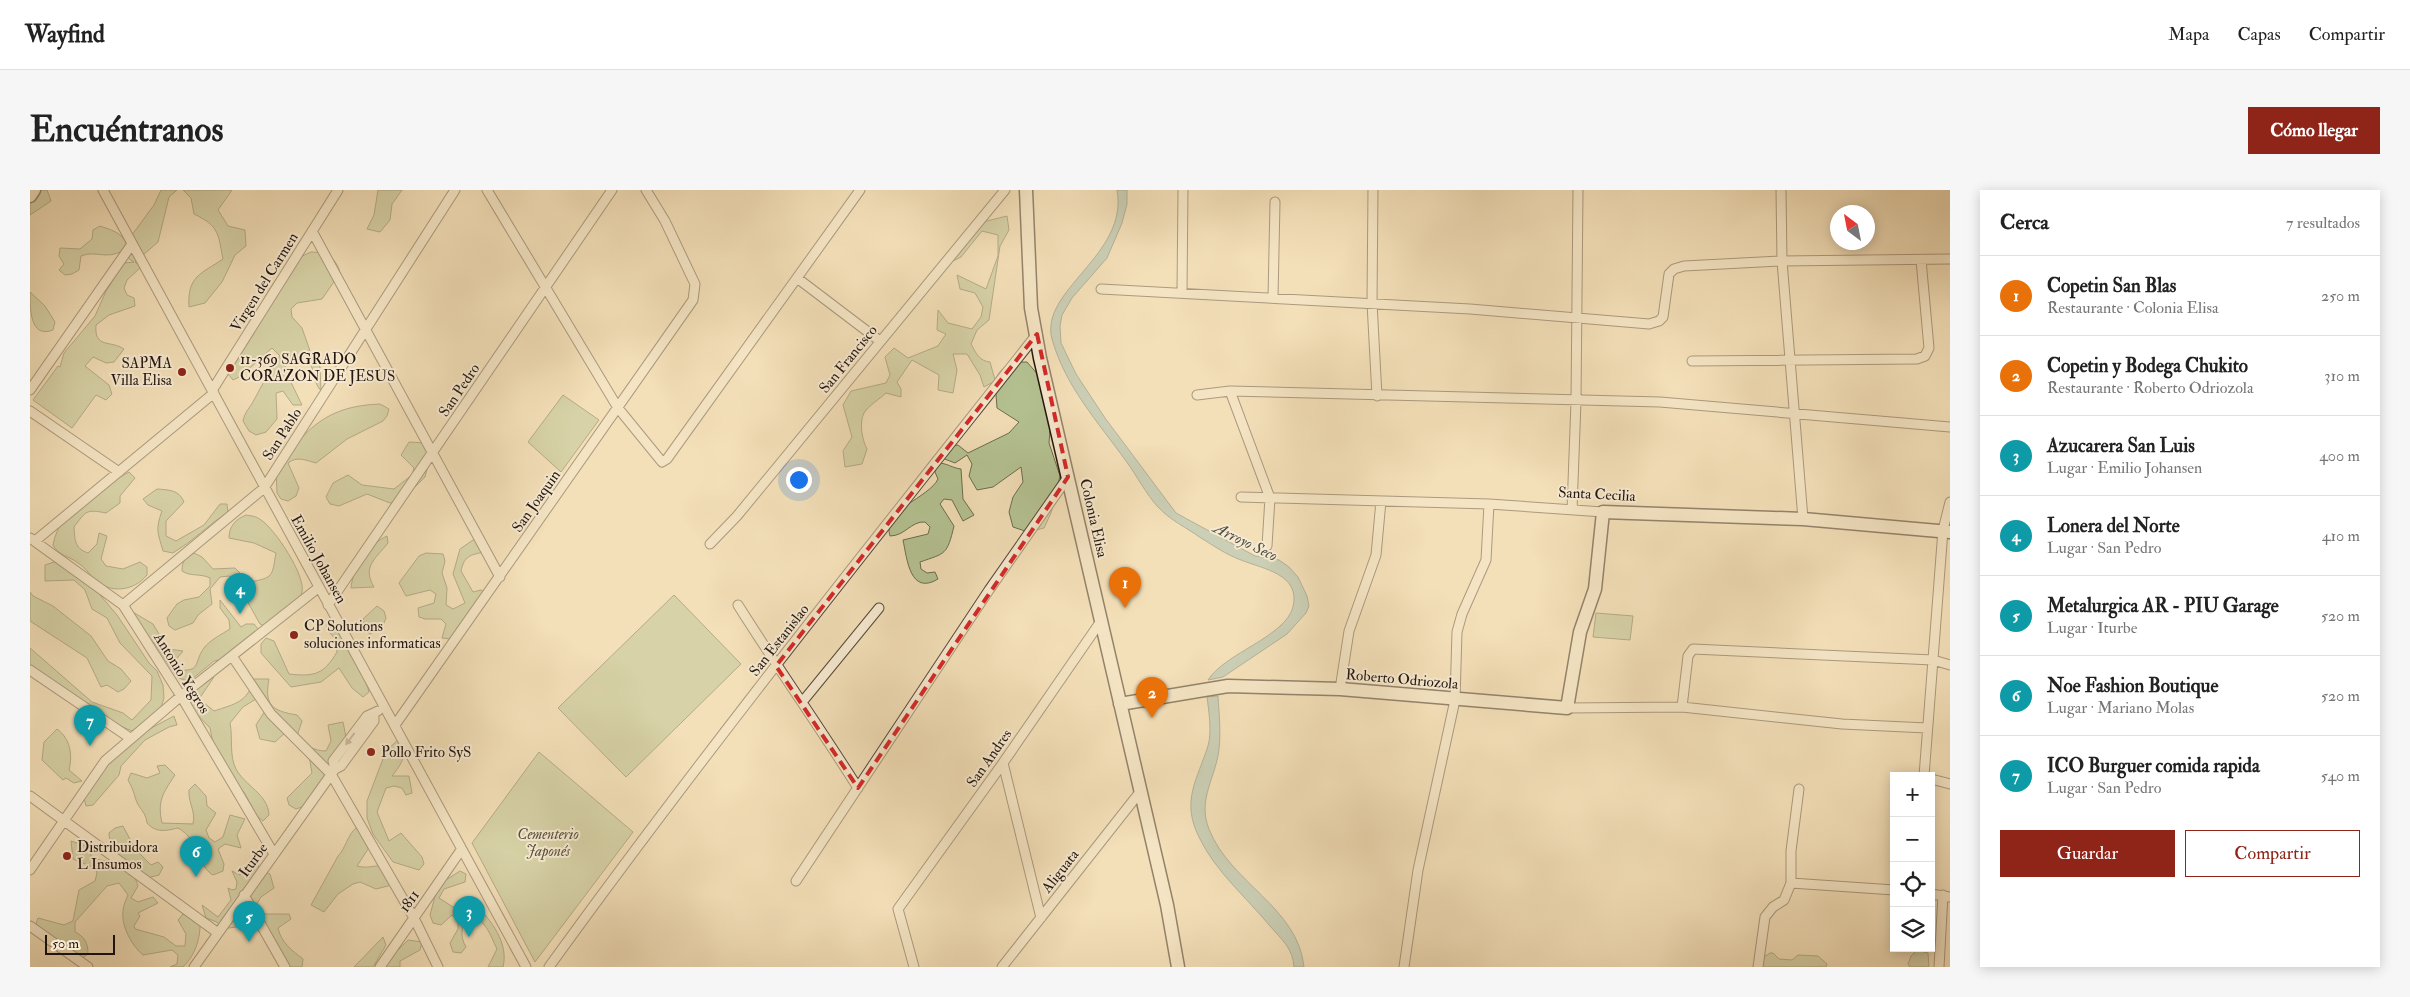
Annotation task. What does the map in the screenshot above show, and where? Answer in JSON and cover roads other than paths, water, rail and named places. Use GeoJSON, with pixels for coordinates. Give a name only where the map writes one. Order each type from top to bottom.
{"type":"FeatureCollection","features":[{"type":"Feature","properties":{"kind":"street"},"geometry":{"type":"LineString","coordinates":[[30,196],[34,190]]}},
{"type":"Feature","properties":{"kind":"street","name":"Emilio Johansen"},"geometry":{"type":"LineString","coordinates":[[103,190],[526,967]]}},
{"type":"Feature","properties":{"kind":"street","name":"Virgen del Carmen"},"geometry":{"type":"LineString","coordinates":[[32,540],[119,472],[213,391],[338,190]]}},
{"type":"Feature","properties":{"kind":"street","name":"San Pablo"},"geometry":{"type":"LineString","coordinates":[[123,605],[264,488],[456,190]]}},
{"type":"Feature","properties":{"kind":"street"},"geometry":{"type":"LineString","coordinates":[[488,190],[618,408],[660,461],[665,461],[860,190]]}},
{"type":"Feature","properties":{"kind":"street","name":"San Pedro"},"geometry":{"type":"LineString","coordinates":[[328,605],[612,190]]}},
{"type":"Feature","properties":{"kind":"street","name":"San Joaquin"},"geometry":{"type":"LineString","coordinates":[[395,725],[693,300],[696,291],[695,284],[666,221],[646,190]]}},
{"type":"Feature","properties":{"kind":"street","name":"San Francisco"},"geometry":{"type":"LineString","coordinates":[[710,544],[737,516],[1006,190]]}},
{"type":"Feature","properties":{"kind":"street","name":"Colonia Elisa"},"geometry":{"type":"LineString","coordinates":[[1026,190],[1031,308],[1167,905],[1178,967]]}},
{"type":"Feature","properties":{"kind":"street"},"geometry":{"type":"LineString","coordinates":[[1182,292],[1184,190]]}},
{"type":"Feature","properties":{"kind":"street"},"geometry":{"type":"LineString","coordinates":[[1373,190],[1372,303],[1377,396]]}},
{"type":"Feature","properties":{"kind":"street"},"geometry":{"type":"LineString","coordinates":[[1572,510],[1578,317],[1578,190]]}},
{"type":"Feature","properties":{"kind":"street"},"geometry":{"type":"LineString","coordinates":[[1781,190],[1782,261],[1803,519]]}},
{"type":"Feature","properties":{"kind":"street"},"geometry":{"type":"LineString","coordinates":[[1273,298],[1275,202]]}},
{"type":"Feature","properties":{"kind":"street"},"geometry":{"type":"LineString","coordinates":[[312,231],[500,577]]}},
{"type":"Feature","properties":{"kind":"street"},"geometry":{"type":"LineString","coordinates":[[30,390],[132,244]]}},
{"type":"Feature","properties":{"kind":"street"},"geometry":{"type":"LineString","coordinates":[[1101,289],[1372,303],[1578,317],[1649,324],[1656,322],[1665,314],[1669,274],[1674,269],[1684,266],[1782,261],[1950,259]]}},
{"type":"Feature","properties":{"kind":"street"},"geometry":{"type":"LineString","coordinates":[[1692,361],[1917,359],[1925,356],[1929,348],[1922,260]]}},
{"type":"Feature","properties":{"kind":"street"},"geometry":{"type":"LineString","coordinates":[[797,278],[880,341]]}},
{"type":"Feature","properties":{"kind":"street","name":"San Estanislao"},"geometry":{"type":"LineString","coordinates":[[549,967],[603,892],[776,666],[1037,334]]}},
{"type":"Feature","properties":{"kind":"street"},"geometry":{"type":"LineString","coordinates":[[1230,391],[1270,498],[1267,546]]}},
{"type":"Feature","properties":{"kind":"street"},"geometry":{"type":"LineString","coordinates":[[1196,395],[1230,391],[1660,402],[1794,412],[1950,427]]}},
{"type":"Feature","properties":{"kind":"street"},"geometry":{"type":"LineString","coordinates":[[30,411],[119,472]]}},
{"type":"Feature","properties":{"kind":"street"},"geometry":{"type":"LineString","coordinates":[[796,881],[983,598],[1068,477]]}},
{"type":"Feature","properties":{"kind":"street","name":"Santa Cecilia"},"geometry":{"type":"LineString","coordinates":[[1241,497],[1489,504],[1603,512],[1803,519],[1947,531]]}},
{"type":"Feature","properties":{"kind":"street"},"geometry":{"type":"LineString","coordinates":[[1340,689],[1349,632],[1376,555],[1381,501]]}},
{"type":"Feature","properties":{"kind":"street"},"geometry":{"type":"LineString","coordinates":[[1924,772],[1933,660],[1950,502]]}},
{"type":"Feature","properties":{"kind":"street"},"geometry":{"type":"LineString","coordinates":[[1404,967],[1418,870],[1454,700],[1457,632],[1462,614],[1486,560],[1489,504]]}},
{"type":"Feature","properties":{"kind":"street"},"geometry":{"type":"LineString","coordinates":[[1567,708],[1580,632],[1595,589],[1603,512]]}},
{"type":"Feature","properties":{"kind":"street","name":"Antonio Yegros"},"geometry":{"type":"LineString","coordinates":[[32,540],[123,605],[181,696],[274,854]]}},
{"type":"Feature","properties":{"kind":"street"},"geometry":{"type":"LineString","coordinates":[[30,870],[106,761],[130,738],[181,696],[318,588]]}},
{"type":"Feature","properties":{"kind":"street"},"geometry":{"type":"LineString","coordinates":[[738,605],[776,666],[803,700],[858,788]]}},
{"type":"Feature","properties":{"kind":"street"},"geometry":{"type":"LineString","coordinates":[[803,700],[879,608]]}},
{"type":"Feature","properties":{"kind":"street","name":"San Andres"},"geometry":{"type":"LineString","coordinates":[[914,967],[898,909],[1003,763],[1101,621]]}},
{"type":"Feature","properties":{"kind":"street"},"geometry":{"type":"LineString","coordinates":[[1682,707],[1688,656],[1693,649],[1933,660],[1950,665]]}},
{"type":"Feature","properties":{"kind":"street"},"geometry":{"type":"LineString","coordinates":[[232,656],[271,714],[333,771],[414,918],[438,967]]}},
{"type":"Feature","properties":{"kind":"street"},"geometry":{"type":"LineString","coordinates":[[30,670],[130,738]]}},
{"type":"Feature","properties":{"kind":"street","name":"Roberto Odriozola"},"geometry":{"type":"LineString","coordinates":[[1120,704],[1228,686],[1340,689],[1567,708],[1682,707],[1842,724],[1927,728]]}},
{"type":"Feature","properties":{"kind":"street","name":"Iturbe"},"geometry":{"type":"LineString","coordinates":[[194,967],[333,771],[333,761],[367,716],[374,715],[384,706]]}},
{"type":"Feature","properties":{"kind":"street"},"geometry":{"type":"LineString","coordinates":[[1003,763],[1041,918]]}},
{"type":"Feature","properties":{"kind":"street"},"geometry":{"type":"LineString","coordinates":[[1935,780],[1950,784]]}},
{"type":"Feature","properties":{"kind":"street"},"geometry":{"type":"LineString","coordinates":[[1758,967],[1765,917],[1773,907],[1784,900],[1791,883],[1791,851],[1799,789]]}},
{"type":"Feature","properties":{"kind":"street","name":"Aliguata"},"geometry":{"type":"LineString","coordinates":[[1002,967],[1140,792]]}},
{"type":"Feature","properties":{"kind":"street"},"geometry":{"type":"LineString","coordinates":[[30,796],[218,933]]}},
{"type":"Feature","properties":{"kind":"street","name":"1811"},"geometry":{"type":"LineString","coordinates":[[380,967],[461,850]]}},
{"type":"Feature","properties":{"kind":"street"},"geometry":{"type":"LineString","coordinates":[[1791,883],[1890,890]]}},
{"type":"Feature","properties":{"kind":"street"},"geometry":{"type":"LineString","coordinates":[[244,895],[285,967]]}},
{"type":"Feature","properties":{"kind":"street"},"geometry":{"type":"LineString","coordinates":[[1939,967],[1946,896]]}},
{"type":"Feature","properties":{"kind":"street"},"geometry":{"type":"LineString","coordinates":[[30,926],[88,967]]}},
{"type":"Feature","properties":{"kind":"water"},"geometry":{"type":"Polygon","coordinates":[[[1117,190],[1127,190],[1127,204],[1122,223],[1107,258],[1072,298],[1062,315],[1060,326],[1061,343],[1076,374],[1105,418],[1176,513],[1255,556],[1279,560],[1298,577],[1307,596],[1309,606],[1306,613],[1287,634],[1223,677],[1208,680],[1227,661],[1267,636],[1288,618],[1293,607],[1294,596],[1291,587],[1278,574],[1226,553],[1173,520],[1158,507],[1083,403],[1065,372],[1052,339],[1052,321],[1058,304],[1098,253],[1110,234],[1117,213],[1117,190]]]}},
{"type":"Feature","properties":{"kind":"water"},"geometry":{"type":"Polygon","coordinates":[[[1218,696],[1219,749],[1205,808],[1209,829],[1219,848],[1232,865],[1277,911],[1290,928],[1299,946],[1304,967],[1294,967],[1286,944],[1213,861],[1194,824],[1191,801],[1210,735],[1207,697],[1218,696]]]}},
{"type":"Feature","properties":{"kind":"place","name":"11-369 SAGRADO CORAZON DE JESUS"},"geometry":{"type":"Point","coordinates":[230,368]}},
{"type":"Feature","properties":{"kind":"place","name":"SAPMA Villa Elisa"},"geometry":{"type":"Point","coordinates":[182,372]}},
{"type":"Feature","properties":{"kind":"place","name":"Copetin San Blas"},"geometry":{"type":"Point","coordinates":[1125,608]}},
{"type":"Feature","properties":{"kind":"place","name":"Lonera del Norte"},"geometry":{"type":"Point","coordinates":[240,614]}},
{"type":"Feature","properties":{"kind":"place","name":"CP Solutions soluciones informaticas"},"geometry":{"type":"Point","coordinates":[294,635]}},
{"type":"Feature","properties":{"kind":"place","name":"Copetin y Bodega Chukito"},"geometry":{"type":"Point","coordinates":[1152,718]}},
{"type":"Feature","properties":{"kind":"place","name":"ICO Burguer comida rapida"},"geometry":{"type":"Point","coordinates":[90,746]}},
{"type":"Feature","properties":{"kind":"place","name":"Pollo Frito SyS"},"geometry":{"type":"Point","coordinates":[371,752]}},
{"type":"Feature","properties":{"kind":"place","name":"Distribuidora L Insumos"},"geometry":{"type":"Point","coordinates":[67,856]}},
{"type":"Feature","properties":{"kind":"place","name":"Noe Fashion Boutique"},"geometry":{"type":"Point","coordinates":[196,877]}},
{"type":"Feature","properties":{"kind":"place","name":"Azucarera San Luis"},"geometry":{"type":"Point","coordinates":[469,937]}},
{"type":"Feature","properties":{"kind":"place","name":"Metalurgica AR - PIU Garage"},"geometry":{"type":"Point","coordinates":[249,942]}},
{"type":"Feature","properties":{"kind":"water label","name":"Arroyo Seco"},"geometry":{"type":"Point","coordinates":[1246,541]}},
{"type":"Feature","properties":{"kind":"park label","name":"Cementerio Japonés"},"geometry":{"type":"Point","coordinates":[548,842]}}]}
